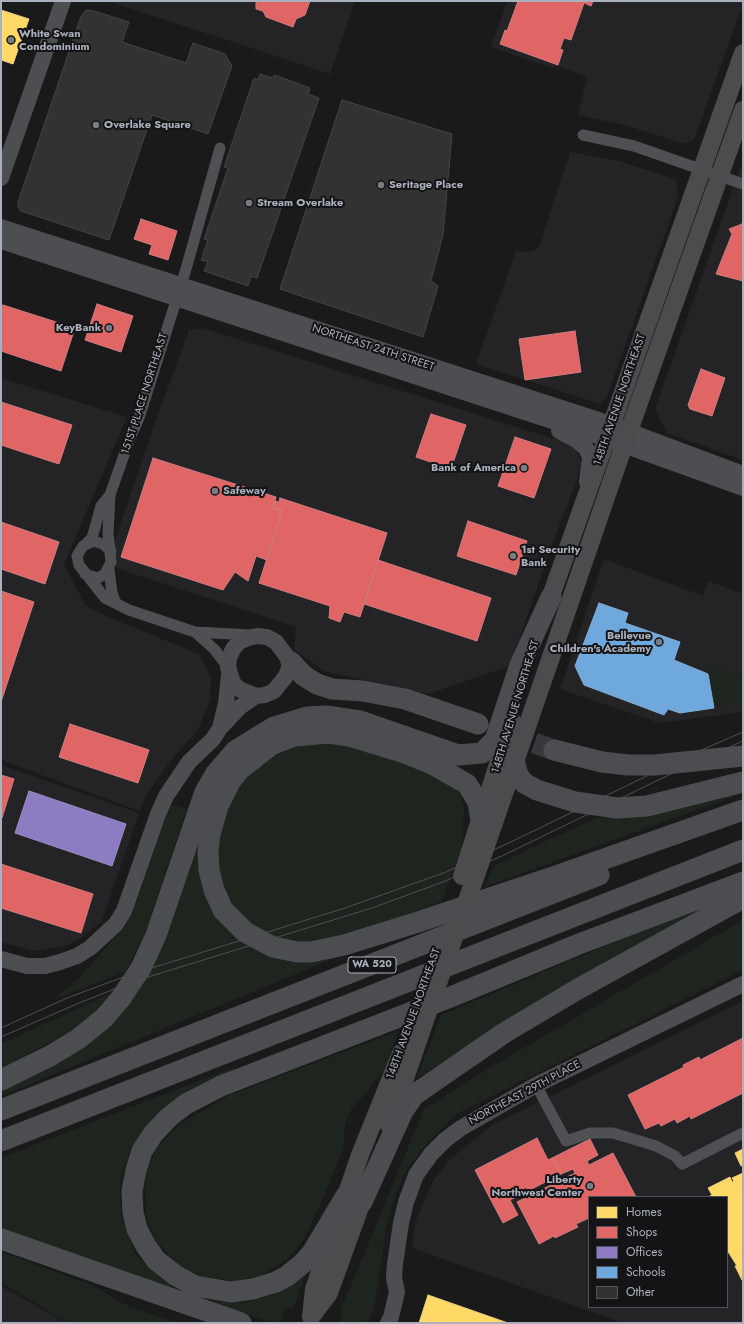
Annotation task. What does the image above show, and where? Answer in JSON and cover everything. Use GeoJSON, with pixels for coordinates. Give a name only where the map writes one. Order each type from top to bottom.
{"type":"FeatureCollection","features":[{"type":"Feature","properties":{"kind":"highway"},"geometry":{"type":"LineString","coordinates":[[1,1080],[50,1056],[78,1039],[104,1018],[121,998],[141,968],[156,935],[205,792],[216,772],[235,751],[274,727],[307,717],[326,716],[360,721],[458,755],[482,753],[495,740],[520,665],[551,597]]}},
{"type":"Feature","properties":{"kind":"highway"},"geometry":{"type":"LineString","coordinates":[[292,662],[304,676],[317,684],[332,689],[363,691],[405,699],[478,724]]}},
{"type":"Feature","properties":{"kind":"highway"},"geometry":{"type":"LineString","coordinates":[[481,821],[478,802],[467,784],[432,764],[405,753],[349,736],[330,733],[294,736],[271,746],[240,770],[230,782],[218,806],[210,834],[208,851],[209,870],[214,890],[223,910],[244,932],[273,947],[297,952],[311,952],[344,945],[415,923],[559,875],[743,810]]}},
{"type":"Feature","properties":{"kind":"highway"},"geometry":{"type":"LineString","coordinates":[[554,750],[602,762],[628,765],[743,756]]}},
{"type":"Feature","properties":{"kind":"highway"},"geometry":{"type":"LineString","coordinates":[[515,764],[518,775],[524,783],[537,790],[575,802],[617,808],[647,806],[743,782]]}},
{"type":"Feature","properties":{"kind":"highway","name":"WA 520"},"geometry":{"type":"LineString","coordinates":[[1,1110],[743,819]]}},
{"type":"Feature","properties":{"kind":"highway","name":"WA 520"},"geometry":{"type":"LineString","coordinates":[[1,1141],[743,850]]}},
{"type":"Feature","properties":{"kind":"highway"},"geometry":{"type":"LineString","coordinates":[[743,882],[579,944],[453,996],[221,1086],[186,1104],[169,1117],[153,1134],[142,1152],[136,1170],[132,1191],[133,1212],[137,1229],[146,1246],[156,1260],[175,1275],[195,1286],[231,1292],[254,1289],[276,1282],[287,1276],[302,1264],[312,1253],[354,1199],[403,1111],[414,1095],[498,1037],[615,968],[743,898]]}},
{"type":"Feature","properties":{"kind":"highway"},"geometry":{"type":"LineString","coordinates":[[1,1239],[241,1323]]}},
{"type":"Feature","properties":{"kind":"main road"},"geometry":{"type":"LineString","coordinates":[[1,178],[63,1]]}},
{"type":"Feature","properties":{"kind":"main road","name":"148TH AVENUE NORTHEAST"},"geometry":{"type":"LineString","coordinates":[[310,1320],[329,1293],[354,1199],[470,874],[515,764],[626,438],[675,303],[743,53]]}},
{"type":"Feature","properties":{"kind":"main road","name":"148TH AVENUE NORTHEAST"},"geometry":{"type":"LineString","coordinates":[[470,874],[481,821],[551,597],[609,432],[711,172],[743,110]]}},
{"type":"Feature","properties":{"kind":"main road","name":"NORTHEAST 24TH STREET"},"geometry":{"type":"LineString","coordinates":[[1,227],[178,292]]}},
{"type":"Feature","properties":{"kind":"main road","name":"NORTHEAST 24TH STREET"},"geometry":{"type":"LineString","coordinates":[[1,241],[178,292],[626,438],[712,462],[743,474]]}},
{"type":"Feature","properties":{"kind":"main road","name":"NORTHEAST 24TH STREET"},"geometry":{"type":"LineString","coordinates":[[323,339],[509,407],[609,432]]}},
{"type":"Feature","properties":{"kind":"main road"},"geometry":{"type":"LineString","coordinates":[[509,407],[576,440],[586,448],[590,456],[585,500]]}},
{"type":"Feature","properties":{"kind":"main road","name":"NORTHEAST 24TH STREET"},"geometry":{"type":"LineString","coordinates":[[626,438],[697,472],[743,488]]}},
{"type":"Feature","properties":{"kind":"main road"},"geometry":{"type":"LineString","coordinates":[[697,472],[712,462]]}},
{"type":"Feature","properties":{"kind":"main road"},"geometry":{"type":"LineString","coordinates":[[220,728],[226,703],[229,658],[236,646],[248,638],[257,636],[267,637],[276,642],[292,662],[286,676],[274,691],[266,695],[256,696],[239,689],[229,671]]}},
{"type":"Feature","properties":{"kind":"main road"},"geometry":{"type":"LineString","coordinates":[[1,959],[27,966],[45,966],[77,956],[90,948],[112,928],[124,911],[158,814],[166,796],[189,762],[213,739],[220,728],[240,707],[256,696]]}},
{"type":"Feature","properties":{"kind":"main road","name":"NORTHEAST 29TH PLACE"},"geometry":{"type":"LineString","coordinates":[[378,1323],[384,1311],[389,1289],[394,1278],[401,1223],[406,1202],[416,1175],[431,1154],[461,1128],[536,1085],[743,984]]}},
{"type":"Feature","properties":{"kind":"main road","name":"NORTHEAST 29TH PLACE"},"geometry":{"type":"LineString","coordinates":[[388,1323],[392,1317],[397,1292],[394,1278]]}},
{"type":"Feature","properties":{"kind":"street"},"geometry":{"type":"LineString","coordinates":[[583,135],[634,146],[743,184]]}},
{"type":"Feature","properties":{"kind":"street","name":"151ST PLACE NORTHEAST"},"geometry":{"type":"LineString","coordinates":[[110,551],[108,533],[110,496],[130,438],[139,418],[220,148]]}},
{"type":"Feature","properties":{"kind":"street","name":"151ST PLACE NORTHEAST"},"geometry":{"type":"LineString","coordinates":[[87,543],[92,538],[101,506],[110,496]]}},
{"type":"Feature","properties":{"kind":"street"},"geometry":{"type":"LineString","coordinates":[[116,603],[112,593],[109,569],[111,562],[110,551],[98,541],[87,543],[83,546],[77,556],[79,565],[105,598],[129,610],[195,632],[257,636]]}},
{"type":"Feature","properties":{"kind":"street"},"geometry":{"type":"LineString","coordinates":[[85,574],[98,578],[109,569]]}},
{"type":"Feature","properties":{"kind":"street"},"geometry":{"type":"LineString","coordinates":[[195,632],[214,649],[229,671]]}},
{"type":"Feature","properties":{"kind":"street"},"geometry":{"type":"LineString","coordinates":[[536,1085],[566,1141],[590,1133],[613,1133],[656,1146],[675,1156],[682,1164],[743,1133]]}},
{"type":"Feature","properties":{"kind":"shaded area"},"geometry":{"type":"Polygon","coordinates":[[[108,1],[355,1],[330,74],[108,1]]]}},
{"type":"Feature","properties":{"kind":"shaded area"},"geometry":{"type":"Polygon","coordinates":[[[507,1],[743,1],[743,4],[694,140],[684,144],[628,126],[578,115],[587,77],[557,66],[552,68],[491,47],[507,1]]]}},
{"type":"Feature","properties":{"kind":"shaded area"},"geometry":{"type":"Polygon","coordinates":[[[570,152],[619,161],[675,179],[678,186],[676,192],[679,194],[607,397],[600,404],[476,364],[516,251],[531,252],[539,247],[570,152]]]}},
{"type":"Feature","properties":{"kind":"shaded area"},"geometry":{"type":"Polygon","coordinates":[[[743,160],[743,460],[667,433],[655,409],[743,160]]]}},
{"type":"Feature","properties":{"kind":"shaded area"},"geometry":{"type":"Polygon","coordinates":[[[203,328],[564,442],[576,449],[581,462],[577,480],[553,542],[510,666],[428,694],[324,671],[294,650],[296,627],[116,568],[114,543],[156,420],[189,330],[203,328]]]}},
{"type":"Feature","properties":{"kind":"shaded area"},"geometry":{"type":"Polygon","coordinates":[[[1,378],[127,417],[64,564],[85,605],[108,617],[199,654],[211,678],[210,700],[198,730],[173,758],[146,795],[140,811],[1,760],[1,378]]]}},
{"type":"Feature","properties":{"kind":"shaded area","name":"Bellevue Children's Academy"},"geometry":{"type":"Polygon","coordinates":[[[604,559],[703,596],[708,581],[743,594],[743,712],[659,723],[560,689],[604,559]]]}},
{"type":"Feature","properties":{"kind":"shaded area"},"geometry":{"type":"Polygon","coordinates":[[[711,666],[717,666],[738,674],[743,673],[743,704],[714,708],[708,674],[711,666]]]}},
{"type":"Feature","properties":{"kind":"shaded area"},"geometry":{"type":"Polygon","coordinates":[[[337,742],[394,758],[431,773],[457,788],[464,806],[462,846],[442,901],[362,932],[312,943],[287,942],[263,935],[235,914],[220,885],[217,834],[238,784],[268,758],[305,743],[337,742]]]}},
{"type":"Feature","properties":{"kind":"shaded area"},"geometry":{"type":"Polygon","coordinates":[[[1,765],[139,813],[102,921],[81,938],[65,946],[34,951],[1,942],[1,765]]]}},
{"type":"Feature","properties":{"kind":"shaded area"},"geometry":{"type":"Polygon","coordinates":[[[743,786],[743,793],[484,887],[495,865],[596,818],[645,816],[678,809],[743,786]]]}},
{"type":"Feature","properties":{"kind":"shaded area"},"geometry":{"type":"Polygon","coordinates":[[[170,804],[187,809],[147,927],[125,972],[54,999],[78,979],[126,925],[137,900],[170,804]]]}},
{"type":"Feature","properties":{"kind":"shaded area"},"geometry":{"type":"Polygon","coordinates":[[[195,850],[200,851],[237,937],[255,949],[291,958],[337,957],[1,1096],[1,1090],[93,1039],[195,850]]]}},
{"type":"Feature","properties":{"kind":"shaded area"},"geometry":{"type":"Polygon","coordinates":[[[743,888],[558,989],[419,1077],[418,1075],[441,1015],[743,888]]]}},
{"type":"Feature","properties":{"kind":"shaded area"},"geometry":{"type":"Polygon","coordinates":[[[743,920],[743,970],[458,1113],[430,1140],[408,1167],[396,1193],[386,1229],[374,1309],[369,1320],[364,1323],[341,1323],[341,1310],[424,1109],[496,1064],[743,920]]]}},
{"type":"Feature","properties":{"kind":"shaded area"},"geometry":{"type":"Polygon","coordinates":[[[110,994],[94,1013],[67,1033],[1,1069],[1,1044],[110,994]]]}},
{"type":"Feature","properties":{"kind":"shaded area"},"geometry":{"type":"Polygon","coordinates":[[[743,1001],[743,1323],[623,1323],[412,1248],[415,1222],[433,1181],[449,1160],[492,1125],[743,1001]]]}},
{"type":"Feature","properties":{"kind":"shaded area"},"geometry":{"type":"Polygon","coordinates":[[[398,1031],[386,1067],[367,1092],[351,1109],[345,1126],[343,1150],[328,1187],[306,1236],[288,1259],[260,1276],[234,1281],[203,1277],[179,1265],[156,1241],[146,1215],[145,1175],[157,1148],[178,1125],[230,1095],[398,1031]]]}},
{"type":"Feature","properties":{"kind":"shaded area"},"geometry":{"type":"Polygon","coordinates":[[[234,1067],[234,1071],[175,1099],[159,1112],[146,1127],[130,1151],[120,1179],[121,1214],[135,1254],[152,1271],[180,1292],[1,1229],[1,1158],[234,1067]]]}},
{"type":"Feature","properties":{"kind":"shaded area"},"geometry":{"type":"Polygon","coordinates":[[[1,1252],[92,1285],[126,1305],[177,1323],[68,1323],[1,1282],[1,1252]]]}},
{"type":"Feature","properties":{"kind":"shaded area"},"geometry":{"type":"Polygon","coordinates":[[[302,1276],[305,1277],[293,1309],[286,1307],[280,1322],[270,1321],[224,1308],[210,1301],[245,1303],[272,1295],[302,1276]]]}},
{"type":"Feature","properties":{"kind":"shaded area"},"geometry":{"type":"Polygon","coordinates":[[[1,1286],[66,1323],[1,1323],[1,1286]]]}},
{"type":"Feature","properties":{"kind":"building: Homes","name":"White Swan Condominium"},"geometry":{"type":"Polygon","coordinates":[[[1,10],[29,19],[13,64],[1,60],[1,10]]]}},
{"type":"Feature","properties":{"kind":"building: Homes"},"geometry":{"type":"Polygon","coordinates":[[[743,1149],[743,1165],[741,1166],[735,1153],[743,1149]]]}},
{"type":"Feature","properties":{"kind":"building: Homes"},"geometry":{"type":"Polygon","coordinates":[[[743,1173],[743,1282],[735,1266],[737,1266],[728,1252],[728,1196],[710,1196],[712,1195],[708,1188],[730,1177],[732,1182],[734,1181],[732,1178],[743,1173]]]}},
{"type":"Feature","properties":{"kind":"building: Homes"},"geometry":{"type":"Polygon","coordinates":[[[428,1295],[508,1323],[419,1323],[428,1295]]]}},
{"type":"Feature","properties":{"kind":"building: Shops"},"geometry":{"type":"Polygon","coordinates":[[[256,1],[310,1],[305,15],[296,19],[293,27],[266,17],[263,11],[256,9],[256,1]]]}},
{"type":"Feature","properties":{"kind":"building: Shops"},"geometry":{"type":"Polygon","coordinates":[[[518,1],[593,1],[591,6],[584,3],[571,40],[564,38],[560,49],[563,50],[558,65],[500,44],[505,30],[507,31],[518,1]]]}},
{"type":"Feature","properties":{"kind":"building: Shops"},"geometry":{"type":"Polygon","coordinates":[[[141,219],[177,231],[168,260],[149,254],[152,245],[134,239],[141,219]]]}},
{"type":"Feature","properties":{"kind":"building: Shops"},"geometry":{"type":"Polygon","coordinates":[[[742,224],[743,281],[716,274],[732,234],[729,229],[742,224]]]}},
{"type":"Feature","properties":{"kind":"building: Shops","name":"KeyBank"},"geometry":{"type":"Polygon","coordinates":[[[97,304],[133,316],[121,352],[85,340],[97,304]]]}},
{"type":"Feature","properties":{"kind":"building: Shops"},"geometry":{"type":"Polygon","coordinates":[[[3,305],[75,328],[61,371],[1,351],[1,309],[3,305]]]}},
{"type":"Feature","properties":{"kind":"building: Shops"},"geometry":{"type":"Polygon","coordinates":[[[575,331],[581,372],[525,380],[519,339],[575,331]]]}},
{"type":"Feature","properties":{"kind":"building: Shops"},"geometry":{"type":"Polygon","coordinates":[[[701,369],[725,378],[712,416],[690,409],[688,405],[701,369]]]}},
{"type":"Feature","properties":{"kind":"building: Shops"},"geometry":{"type":"Polygon","coordinates":[[[1,402],[72,425],[59,464],[1,445],[1,402]]]}},
{"type":"Feature","properties":{"kind":"building: Shops"},"geometry":{"type":"Polygon","coordinates":[[[431,414],[466,425],[451,469],[416,457],[431,414]]]}},
{"type":"Feature","properties":{"kind":"building: Shops","name":"Bank of America"},"geometry":{"type":"Polygon","coordinates":[[[515,437],[551,449],[534,498],[498,486],[515,437]]]}},
{"type":"Feature","properties":{"kind":"building: Shops"},"geometry":{"type":"Polygon","coordinates":[[[153,458],[276,497],[273,508],[282,511],[267,560],[256,556],[248,581],[235,572],[223,590],[121,557],[153,458]]]}},
{"type":"Feature","properties":{"kind":"building: Shops"},"geometry":{"type":"Polygon","coordinates":[[[280,498],[387,533],[360,617],[344,612],[340,622],[329,618],[330,606],[259,583],[282,511],[273,508],[275,501],[279,502],[280,498]]]}},
{"type":"Feature","properties":{"kind":"building: Shops"},"geometry":{"type":"Polygon","coordinates":[[[468,521],[527,541],[516,575],[457,556],[468,521]]]}},
{"type":"Feature","properties":{"kind":"building: Shops"},"geometry":{"type":"Polygon","coordinates":[[[1,522],[59,542],[45,584],[1,569],[1,522]]]}},
{"type":"Feature","properties":{"kind":"building: Shops"},"geometry":{"type":"Polygon","coordinates":[[[378,560],[491,598],[477,641],[364,604],[378,560]]]}},
{"type":"Feature","properties":{"kind":"building: Shops"},"geometry":{"type":"Polygon","coordinates":[[[1,591],[34,602],[1,702],[1,591]]]}},
{"type":"Feature","properties":{"kind":"building: Shops"},"geometry":{"type":"Polygon","coordinates":[[[70,724],[149,750],[138,783],[59,757],[70,724]]]}},
{"type":"Feature","properties":{"kind":"building: Shops"},"geometry":{"type":"Polygon","coordinates":[[[1,775],[14,779],[2,818],[1,818],[1,775]]]}},
{"type":"Feature","properties":{"kind":"building: Shops"},"geometry":{"type":"Polygon","coordinates":[[[1,864],[93,894],[81,933],[1,908],[1,864]]]}},
{"type":"Feature","properties":{"kind":"building: Shops"},"geometry":{"type":"Polygon","coordinates":[[[743,1038],[743,1093],[691,1119],[690,1116],[677,1123],[675,1119],[661,1126],[659,1123],[645,1129],[628,1095],[684,1067],[683,1065],[699,1057],[700,1060],[743,1038]]]}},
{"type":"Feature","properties":{"kind":"building: Shops"},"geometry":{"type":"Polygon","coordinates":[[[537,1138],[548,1160],[552,1158],[561,1174],[510,1200],[518,1215],[503,1223],[475,1170],[537,1138]]]}},
{"type":"Feature","properties":{"kind":"building: Shops","name":"Liberty Northwest Center"},"geometry":{"type":"Polygon","coordinates":[[[590,1139],[598,1155],[587,1161],[589,1165],[613,1153],[635,1196],[588,1196],[588,1218],[576,1224],[578,1227],[555,1238],[554,1236],[539,1244],[517,1202],[575,1173],[573,1169],[561,1174],[552,1158],[590,1139]]]}},
{"type":"Feature","properties":{"kind":"building: Offices"},"geometry":{"type":"Polygon","coordinates":[[[29,791],[126,824],[112,866],[15,833],[29,791]]]}},
{"type":"Feature","properties":{"kind":"building: Schools"},"geometry":{"type":"Polygon","coordinates":[[[599,603],[628,613],[625,623],[680,642],[674,660],[708,674],[714,708],[680,713],[668,709],[664,715],[584,685],[575,666],[599,603]]]}},
{"type":"Feature","properties":{"kind":"building: Other","name":"Overlake Square"},"geometry":{"type":"Polygon","coordinates":[[[86,10],[129,22],[122,42],[186,63],[193,43],[225,54],[232,66],[208,134],[152,115],[109,240],[21,211],[18,207],[18,202],[81,16],[86,10]]]}},
{"type":"Feature","properties":{"kind":"building: Other","name":"Stream Overlake"},"geometry":{"type":"Polygon","coordinates":[[[260,74],[273,78],[274,75],[310,88],[308,94],[319,98],[257,278],[251,276],[248,286],[204,271],[208,262],[201,260],[208,240],[204,239],[228,168],[224,167],[254,78],[258,80],[260,74]]]}},
{"type":"Feature","properties":{"kind":"building: Other","name":"Seritage Place"},"geometry":{"type":"Polygon","coordinates":[[[342,100],[452,134],[443,235],[431,281],[438,286],[423,337],[280,289],[342,100]]]}},
{"type":"Feature","properties":{"kind":"tunnel"},"geometry":{"type":"LineString","coordinates":[[505,733],[554,750]]}},
{"type":"Feature","properties":{"kind":"tram line"},"geometry":{"type":"LineString","coordinates":[[1,1028],[67,998],[126,976],[345,908],[446,872],[690,755],[743,732]]}},
{"type":"Feature","properties":{"kind":"tram line"},"geometry":{"type":"LineString","coordinates":[[1,1037],[79,1003],[135,981],[372,908],[443,882],[504,855],[681,769],[743,741]]}},
{"type":"Feature","properties":{"kind":"place","name":"White Swan Condominium"},"geometry":{"type":"Point","coordinates":[11,40]}},
{"type":"Feature","properties":{"kind":"place","name":"Overlake Square"},"geometry":{"type":"Point","coordinates":[96,125]}},
{"type":"Feature","properties":{"kind":"place","name":"Seritage Place"},"geometry":{"type":"Point","coordinates":[381,185]}},
{"type":"Feature","properties":{"kind":"place","name":"Stream Overlake"},"geometry":{"type":"Point","coordinates":[249,203]}},
{"type":"Feature","properties":{"kind":"place","name":"KeyBank"},"geometry":{"type":"Point","coordinates":[109,328]}},
{"type":"Feature","properties":{"kind":"place","name":"Bank of America"},"geometry":{"type":"Point","coordinates":[524,468]}},
{"type":"Feature","properties":{"kind":"place","name":"Safeway"},"geometry":{"type":"Point","coordinates":[215,491]}},
{"type":"Feature","properties":{"kind":"place","name":"1st Security Bank"},"geometry":{"type":"Point","coordinates":[513,556]}},
{"type":"Feature","properties":{"kind":"place","name":"Bellevue Children's Academy"},"geometry":{"type":"Point","coordinates":[659,642]}},
{"type":"Feature","properties":{"kind":"place","name":"Liberty Northwest Center"},"geometry":{"type":"Point","coordinates":[590,1186]}}]}
